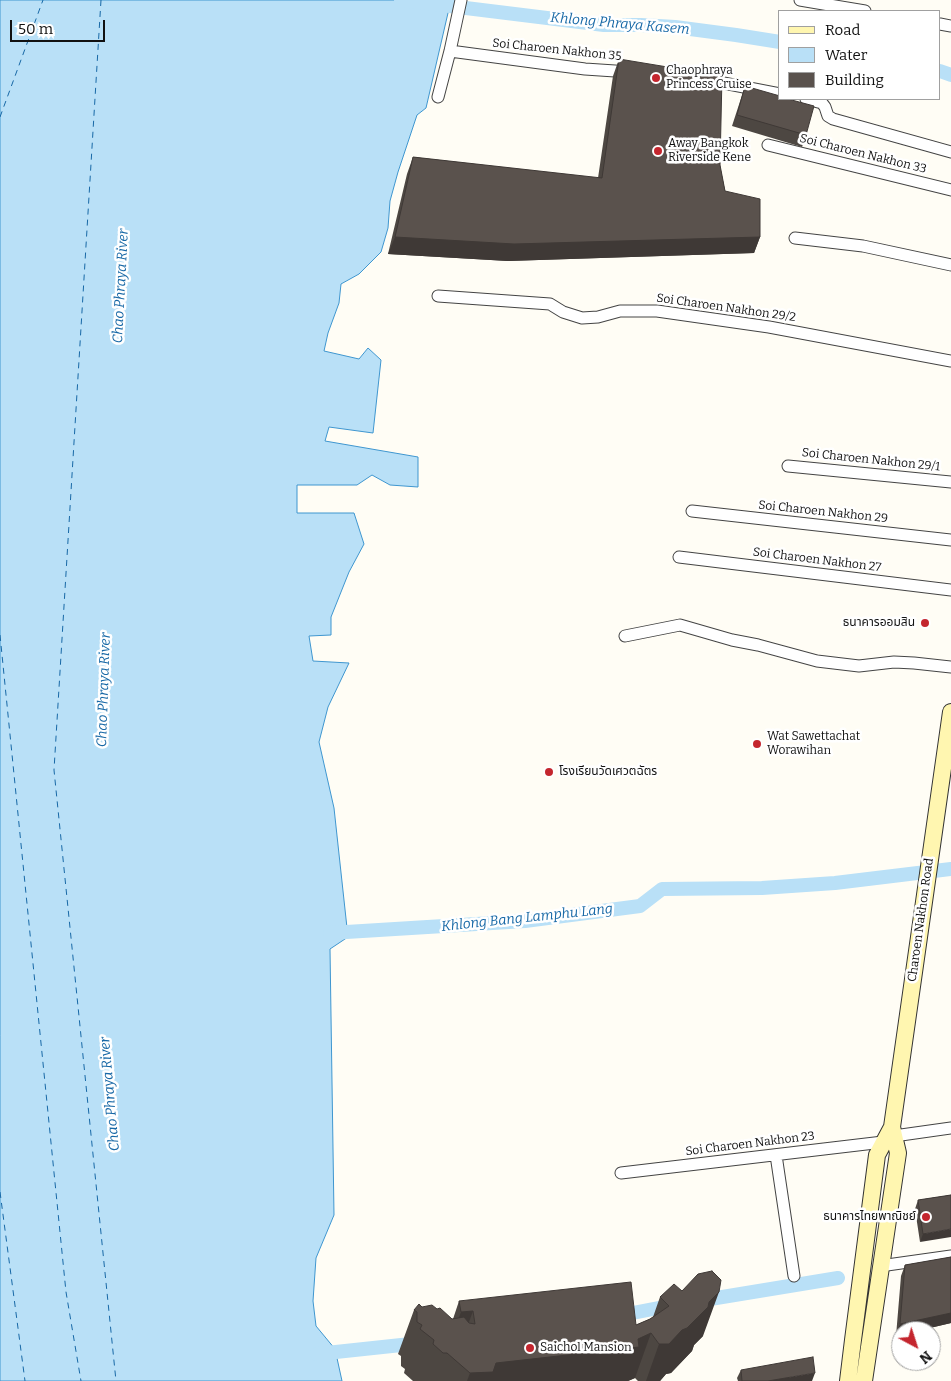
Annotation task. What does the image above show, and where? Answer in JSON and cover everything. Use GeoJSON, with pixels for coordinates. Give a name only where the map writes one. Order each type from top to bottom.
{"type":"FeatureCollection","features":[{"type":"Feature","properties":{"kind":"main road","name":"Charoen Nakhon Road"},"geometry":{"type":"LineString","coordinates":[[848,1381],[877,1155],[890,1135],[951,712]]}},
{"type":"Feature","properties":{"kind":"main road","name":"Charoen Nakhon Road"},"geometry":{"type":"LineString","coordinates":[[864,1381],[898,1153],[890,1135]]}},
{"type":"Feature","properties":{"kind":"street"},"geometry":{"type":"LineString","coordinates":[[800,0],[859,10]]}},
{"type":"Feature","properties":{"kind":"street"},"geometry":{"type":"LineString","coordinates":[[438,97],[460,5]]}},
{"type":"Feature","properties":{"kind":"street","name":"Soi Charoen Nakhon 35"},"geometry":{"type":"LineString","coordinates":[[450,51],[585,69],[641,73]]}},
{"type":"Feature","properties":{"kind":"street"},"geometry":{"type":"LineString","coordinates":[[701,80],[778,94]]}},
{"type":"Feature","properties":{"kind":"street"},"geometry":{"type":"LineString","coordinates":[[813,100],[820,101],[828,116],[833,119],[951,152]]}},
{"type":"Feature","properties":{"kind":"street","name":"Soi Charoen Nakhon 33"},"geometry":{"type":"LineString","coordinates":[[768,145],[951,190]]}},
{"type":"Feature","properties":{"kind":"street"},"geometry":{"type":"LineString","coordinates":[[795,238],[863,246],[951,265]]}},
{"type":"Feature","properties":{"kind":"street","name":"Soi Charoen Nakhon 29/2"},"geometry":{"type":"LineString","coordinates":[[438,296],[550,304],[563,312],[582,318],[598,317],[620,311],[657,311],[769,327],[951,361]]}},
{"type":"Feature","properties":{"kind":"street","name":"Soi Charoen Nakhon 29/1"},"geometry":{"type":"LineString","coordinates":[[788,466],[951,482]]}},
{"type":"Feature","properties":{"kind":"street","name":"Soi Charoen Nakhon 29"},"geometry":{"type":"LineString","coordinates":[[692,511],[951,540]]}},
{"type":"Feature","properties":{"kind":"street","name":"Soi Charoen Nakhon 27"},"geometry":{"type":"LineString","coordinates":[[679,557],[951,590]]}},
{"type":"Feature","properties":{"kind":"street"},"geometry":{"type":"LineString","coordinates":[[625,636],[680,625],[817,661],[859,666],[894,662],[951,667]]}},
{"type":"Feature","properties":{"kind":"street","name":"Soi Charoen Nakhon 23"},"geometry":{"type":"LineString","coordinates":[[621,1173],[776,1155],[890,1135],[951,1128]]}},
{"type":"Feature","properties":{"kind":"street"},"geometry":{"type":"LineString","coordinates":[[776,1155],[794,1276]]}},
{"type":"Feature","properties":{"kind":"street"},"geometry":{"type":"LineString","coordinates":[[880,1266],[951,1256]]}},
{"type":"Feature","properties":{"kind":"water","name":"Chao Phraya River"},"geometry":{"type":"Polygon","coordinates":[[[0,0],[451,0],[426,108],[417,115],[398,172],[390,201],[388,228],[381,252],[359,274],[341,284],[339,303],[328,333],[324,351],[359,359],[368,348],[381,360],[373,433],[329,427],[325,441],[418,457],[418,487],[390,485],[372,475],[357,485],[297,485],[297,513],[354,513],[364,544],[349,572],[331,617],[331,635],[309,636],[313,661],[349,663],[328,707],[319,742],[334,808],[348,937],[330,949],[334,1215],[316,1258],[313,1301],[316,1326],[335,1349],[342,1381],[0,1381],[0,0]]]}},
{"type":"Feature","properties":{"kind":"building","name":"Away Bangkok Riverside Kene"},"geometry":{"type":"Polygon","coordinates":[[[619,59],[722,76],[720,165],[725,191],[760,199],[760,237],[514,244],[395,237],[413,157],[602,178],[619,59]]]}},
{"type":"Feature","properties":{"kind":"building"},"geometry":{"type":"Polygon","coordinates":[[[745,86],[778,95],[778,100],[792,100],[814,106],[806,135],[737,115],[745,86]]]}},
{"type":"Feature","properties":{"kind":"building"},"geometry":{"type":"Polygon","coordinates":[[[951,1195],[951,1229],[923,1234],[918,1200],[951,1195]]]}},
{"type":"Feature","properties":{"kind":"building"},"geometry":{"type":"Polygon","coordinates":[[[951,1257],[951,1313],[914,1321],[900,1321],[905,1265],[951,1257]]]}},
{"type":"Feature","properties":{"kind":"building"},"geometry":{"type":"Polygon","coordinates":[[[712,1271],[721,1280],[719,1292],[709,1302],[708,1307],[669,1344],[659,1344],[651,1333],[638,1339],[639,1347],[496,1363],[493,1372],[470,1373],[447,1353],[443,1353],[433,1344],[434,1340],[420,1329],[422,1325],[417,1322],[417,1312],[414,1310],[419,1304],[422,1307],[432,1305],[437,1309],[440,1308],[452,1319],[464,1317],[469,1323],[475,1324],[473,1311],[461,1312],[459,1301],[631,1282],[636,1325],[650,1319],[669,1306],[660,1297],[674,1284],[682,1291],[698,1274],[712,1271]]]}},
{"type":"Feature","properties":{"kind":"building"},"geometry":{"type":"Polygon","coordinates":[[[813,1357],[815,1373],[768,1381],[742,1381],[741,1370],[813,1357]]]}},
{"type":"Feature","properties":{"kind":"waterway","name":"Khlong Phraya Kasem"},"geometry":{"type":"LineString","coordinates":[[401,0],[604,25],[675,27],[778,42]]}},
{"type":"Feature","properties":{"kind":"waterway","name":"Khlong Phraya Kasem"},"geometry":{"type":"LineString","coordinates":[[941,71],[951,75]]}},
{"type":"Feature","properties":{"kind":"waterway","name":"Khlong Bang Lamphu Lang"},"geometry":{"type":"LineString","coordinates":[[330,933],[525,921],[640,906],[662,889],[762,888],[835,883],[951,869]]}},
{"type":"Feature","properties":{"kind":"waterway"},"geometry":{"type":"LineString","coordinates":[[698,1301],[838,1278]]}},
{"type":"Feature","properties":{"kind":"waterway"},"geometry":{"type":"LineString","coordinates":[[617,1316],[674,1305]]}},
{"type":"Feature","properties":{"kind":"waterway"},"geometry":{"type":"LineString","coordinates":[[317,1354],[420,1343]]}},
{"type":"Feature","properties":{"kind":"ferry route"},"geometry":{"type":"LineString","coordinates":[[0,117],[43,0]]}},
{"type":"Feature","properties":{"kind":"ferry route"},"geometry":{"type":"LineString","coordinates":[[101,0],[54,770],[116,1381]]}},
{"type":"Feature","properties":{"kind":"ferry route"},"geometry":{"type":"LineString","coordinates":[[0,635],[66,1292],[81,1381]]}},
{"type":"Feature","properties":{"kind":"ferry route"},"geometry":{"type":"LineString","coordinates":[[0,1192],[25,1381]]}},
{"type":"Feature","properties":{"kind":"place","name":"Chaophraya Princess Cruise"},"geometry":{"type":"Point","coordinates":[656,78]}},
{"type":"Feature","properties":{"kind":"place","name":"Away Bangkok Riverside Kene"},"geometry":{"type":"Point","coordinates":[658,151]}},
{"type":"Feature","properties":{"kind":"place","name":"ธนาคารออมสิน"},"geometry":{"type":"Point","coordinates":[925,623]}},
{"type":"Feature","properties":{"kind":"place","name":"Wat Sawettachat Worawihan"},"geometry":{"type":"Point","coordinates":[757,744]}},
{"type":"Feature","properties":{"kind":"place","name":"โรงเรียนวัดเศวตฉัตร"},"geometry":{"type":"Point","coordinates":[549,772]}},
{"type":"Feature","properties":{"kind":"place","name":"ธนาคารไทยพาณิชย์"},"geometry":{"type":"Point","coordinates":[926,1217]}},
{"type":"Feature","properties":{"kind":"place","name":"Saichol Mansion"},"geometry":{"type":"Point","coordinates":[530,1348]}}]}
